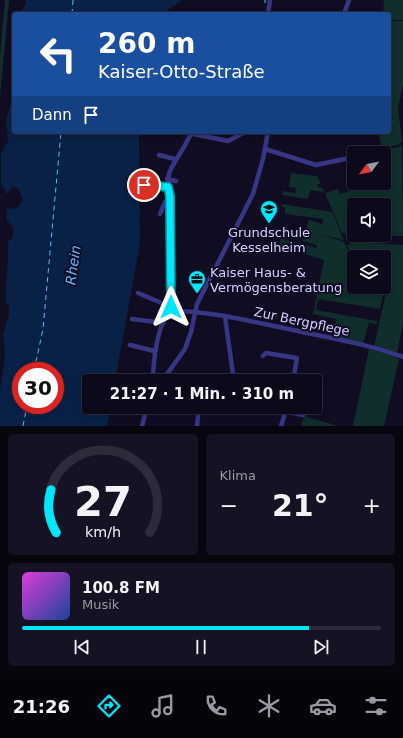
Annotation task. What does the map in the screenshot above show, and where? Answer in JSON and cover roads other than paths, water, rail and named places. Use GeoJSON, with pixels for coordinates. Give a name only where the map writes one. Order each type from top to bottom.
{"type":"FeatureCollection","features":[{"type":"Feature","properties":{"kind":"street"},"geometry":{"type":"LineString","coordinates":[[268,12],[270,0]]}},
{"type":"Feature","properties":{"kind":"street"},"geometry":{"type":"LineString","coordinates":[[345,12],[349,0]]}},
{"type":"Feature","properties":{"kind":"street"},"geometry":{"type":"LineString","coordinates":[[153,374],[154,351],[164,323],[171,309],[170,201],[167,179],[175,159],[190,134]]}},
{"type":"Feature","properties":{"kind":"street"},"geometry":{"type":"LineString","coordinates":[[196,134],[228,141],[241,134]]}},
{"type":"Feature","properties":{"kind":"street"},"geometry":{"type":"LineString","coordinates":[[167,374],[185,349],[191,332],[195,311],[233,230],[253,194],[268,134]]}},
{"type":"Feature","properties":{"kind":"street"},"geometry":{"type":"LineString","coordinates":[[265,149],[316,165],[347,158]]}},
{"type":"Feature","properties":{"kind":"street"},"geometry":{"type":"LineString","coordinates":[[159,155],[175,159]]}},
{"type":"Feature","properties":{"kind":"street"},"geometry":{"type":"LineString","coordinates":[[167,179],[176,180]]}},
{"type":"Feature","properties":{"kind":"street"},"geometry":{"type":"LineString","coordinates":[[144,185],[168,187]]}},
{"type":"Feature","properties":{"kind":"street"},"geometry":{"type":"LineString","coordinates":[[160,214],[162,205],[165,202],[170,201]]}},
{"type":"Feature","properties":{"kind":"street"},"geometry":{"type":"LineString","coordinates":[[138,294],[171,309]]}},
{"type":"Feature","properties":{"kind":"street","name":"Zur Bergpflege"},"geometry":{"type":"LineString","coordinates":[[171,309],[195,311],[331,338],[403,357]]}},
{"type":"Feature","properties":{"kind":"street"},"geometry":{"type":"LineString","coordinates":[[225,317],[233,374]]}},
{"type":"Feature","properties":{"kind":"street"},"geometry":{"type":"LineString","coordinates":[[132,319],[164,323]]}},
{"type":"Feature","properties":{"kind":"street"},"geometry":{"type":"LineString","coordinates":[[130,345],[154,351]]}},
{"type":"Feature","properties":{"kind":"street"},"geometry":{"type":"LineString","coordinates":[[263,356],[266,353],[297,358],[294,374]]}},
{"type":"Feature","properties":{"kind":"street"},"geometry":{"type":"LineString","coordinates":[[142,426],[145,414]]}},
{"type":"Feature","properties":{"kind":"street"},"geometry":{"type":"LineString","coordinates":[[196,426],[198,414]]}},
{"type":"Feature","properties":{"kind":"street"},"geometry":{"type":"LineString","coordinates":[[281,426],[285,414]]}},
{"type":"Feature","properties":{"kind":"water"},"geometry":{"type":"Polygon","coordinates":[[[25,0],[182,0],[165,12],[20,12],[26,3],[25,0]]]}},
{"type":"Feature","properties":{"kind":"water","name":"Rhein"},"geometry":{"type":"Polygon","coordinates":[[[12,98],[12,134],[139,134],[140,243],[116,374],[82,374],[82,414],[110,414],[107,426],[0,426],[0,391],[5,356],[3,334],[9,315],[9,306],[6,304],[8,241],[12,239],[14,229],[6,219],[7,208],[16,209],[23,200],[19,189],[13,186],[7,194],[1,184],[1,154],[8,141],[6,121],[12,98]]]}},
{"type":"Feature","properties":{"kind":"place","name":"Grundschule Kesselheim"},"geometry":{"type":"Point","coordinates":[269,224]}},
{"type":"Feature","properties":{"kind":"place","name":"Kaiser Haus- & Vermögensberatung"},"geometry":{"type":"Point","coordinates":[197,294]}}]}
